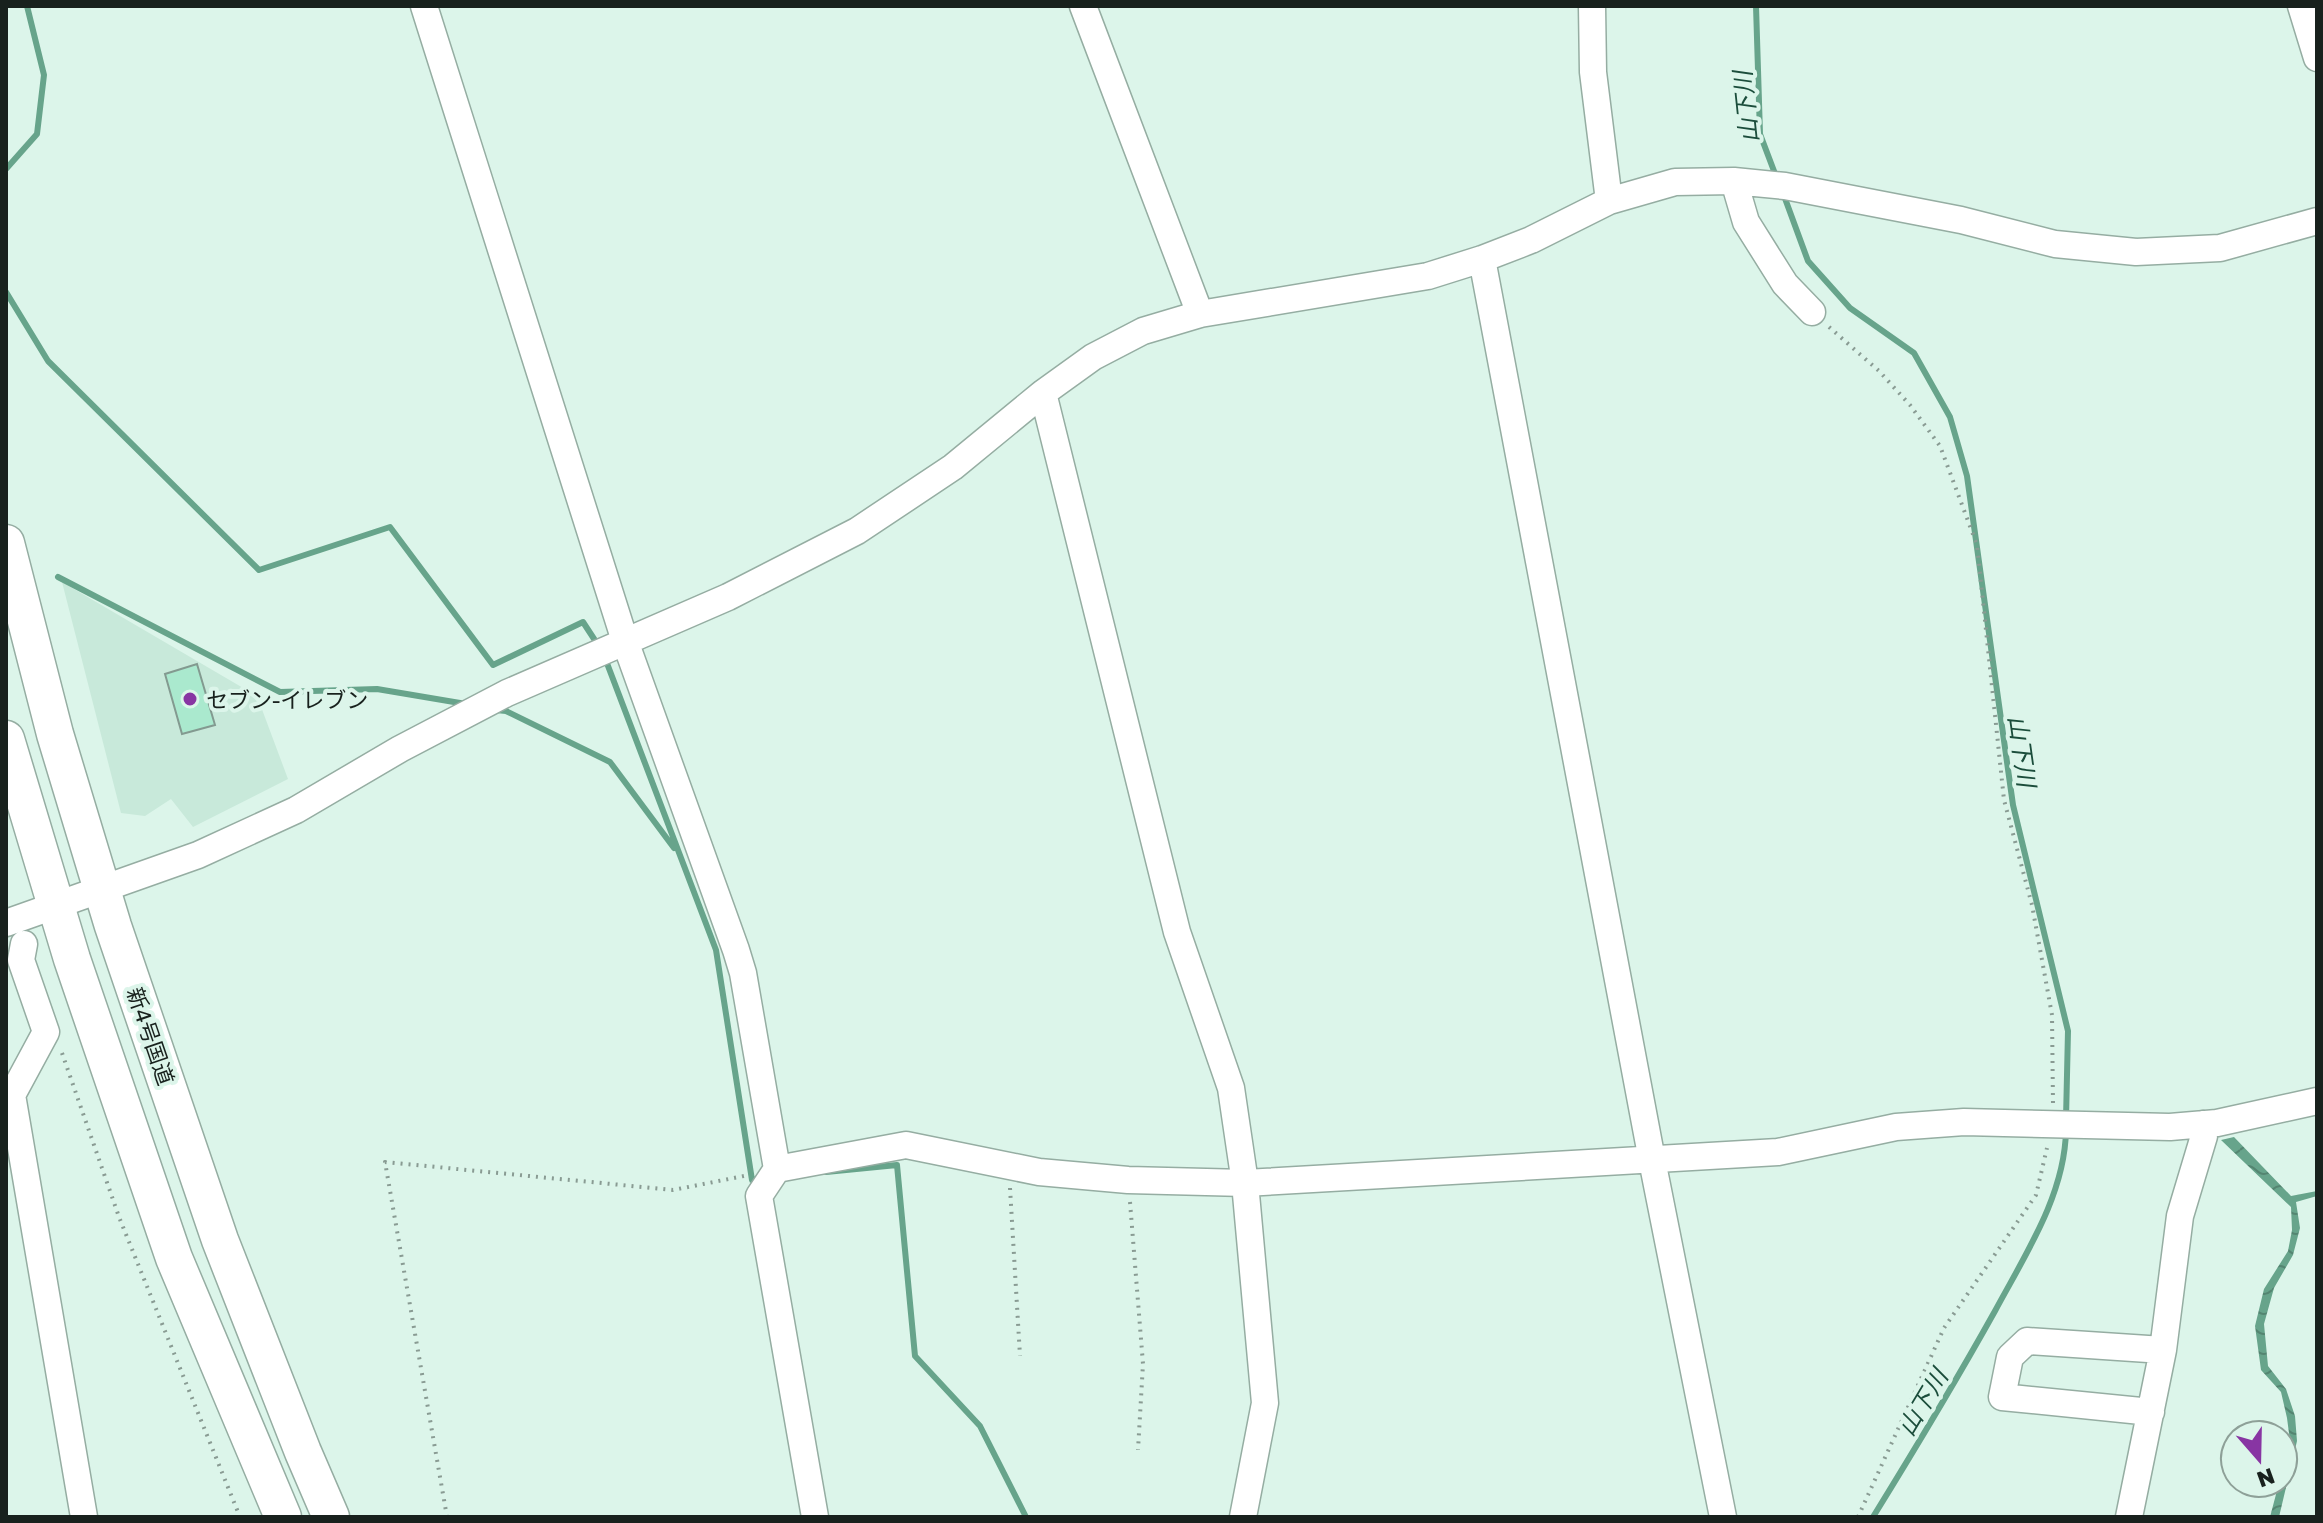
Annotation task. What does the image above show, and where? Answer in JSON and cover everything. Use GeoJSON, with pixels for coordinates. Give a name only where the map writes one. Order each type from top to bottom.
{"type":"FeatureCollection","features":[{"type":"Feature","properties":{"kind":"highway","name":"新4号国道"},"geometry":{"type":"LineString","coordinates":[[6,543],[55,734],[101,888],[220,1240],[331,1517]]}},
{"type":"Feature","properties":{"kind":"highway"},"geometry":{"type":"LineString","coordinates":[[6,739],[55,905],[174,1258],[283,1517]]}},
{"type":"Feature","properties":{"kind":"street"},"geometry":{"type":"LineString","coordinates":[[424,6],[625,641],[743,973],[777,1169],[759,1196],[815,1517]]}},
{"type":"Feature","properties":{"kind":"street"},"geometry":{"type":"LineString","coordinates":[[1083,6],[1200,314]]}},
{"type":"Feature","properties":{"kind":"street"},"geometry":{"type":"LineString","coordinates":[[1592,6],[1593,72],[1609,201]]}},
{"type":"Feature","properties":{"kind":"street"},"geometry":{"type":"LineString","coordinates":[[2301,6],[2317,58]]}},
{"type":"Feature","properties":{"kind":"street"},"geometry":{"type":"LineString","coordinates":[[1734,181],[1746,222],[1785,284],[1812,312]]}},
{"type":"Feature","properties":{"kind":"street"},"geometry":{"type":"LineString","coordinates":[[6,923],[198,855],[296,810],[400,749],[507,693],[728,597],[857,531],[953,467],[1043,393],[1093,357],[1143,331],[1200,314],[1428,276],[1531,240],[1609,201],[1675,182],[1734,181],[1785,186],[1961,220],[2055,244],[2136,252],[2220,248],[2317,221]]}},
{"type":"Feature","properties":{"kind":"street"},"geometry":{"type":"LineString","coordinates":[[1482,259],[1652,1160],[1723,1517]]}},
{"type":"Feature","properties":{"kind":"street"},"geometry":{"type":"LineString","coordinates":[[1043,393],[1177,932],[1231,1088],[1245,1183],[1265,1403],[1243,1517]]}},
{"type":"Feature","properties":{"kind":"street"},"geometry":{"type":"LineString","coordinates":[[24,944],[21,960],[46,1032],[12,1095],[84,1517]]}},
{"type":"Feature","properties":{"kind":"street"},"geometry":{"type":"LineString","coordinates":[[777,1169],[906,1145],[1039,1172],[1128,1180],[1245,1183],[1778,1152],[1896,1127],[1964,1122],[2170,1127],[2313,1111]]}},
{"type":"Feature","properties":{"kind":"street"},"geometry":{"type":"LineString","coordinates":[[2129,1517],[2163,1350],[2180,1216],[2204,1136],[2203,1124]]}},
{"type":"Feature","properties":{"kind":"street"},"geometry":{"type":"LineString","coordinates":[[2151,1412],[2002,1397],[2010,1357],[2027,1341],[2163,1350]]}},
{"type":"Feature","properties":{"kind":"path"},"geometry":{"type":"LineString","coordinates":[[1812,312],[1879,371],[1910,405],[1940,446],[1977,545],[2004,800],[2032,905],[2052,1015],[2053,1124],[2036,1195],[1944,1328],[1858,1517]]}},
{"type":"Feature","properties":{"kind":"path"},"geometry":{"type":"LineString","coordinates":[[46,1032],[61,1049],[119,1217],[240,1517]]}},
{"type":"Feature","properties":{"kind":"path"},"geometry":{"type":"LineString","coordinates":[[447,1517],[385,1162],[673,1190],[777,1169]]}},
{"type":"Feature","properties":{"kind":"path"},"geometry":{"type":"LineString","coordinates":[[1009,1166],[1020,1356]]}},
{"type":"Feature","properties":{"kind":"path"},"geometry":{"type":"LineString","coordinates":[[1128,1180],[1143,1364],[1138,1450]]}},
{"type":"Feature","properties":{"kind":"shaded area"},"geometry":{"type":"Polygon","coordinates":[[[62,582],[257,696],[288,779],[193,827],[171,799],[145,816],[121,813],[62,582]]]}},
{"type":"Feature","properties":{"kind":"water"},"geometry":{"type":"Polygon","coordinates":[[[2234,1137],[2291,1196],[2317,1191],[2317,1196],[2296,1202],[2300,1228],[2293,1255],[2274,1288],[2264,1324],[2268,1366],[2286,1389],[2295,1419],[2287,1419],[2281,1392],[2261,1370],[2255,1326],[2264,1289],[2288,1251],[2292,1230],[2291,1207],[2221,1140],[2234,1137]]]}},
{"type":"Feature","properties":{"kind":"water"},"geometry":{"type":"Polygon","coordinates":[[[2275,1499],[2283,1499],[2279,1517],[2270,1517],[2275,1499]]]}},
{"type":"Feature","properties":{"kind":"building","name":"セブン-イレブン"},"geometry":{"type":"Polygon","coordinates":[[[197,664],[215,725],[182,734],[165,674],[197,664]]]}},
{"type":"Feature","properties":{"kind":"waterway"},"geometry":{"type":"LineString","coordinates":[[6,169],[37,134],[44,75],[27,6]]}},
{"type":"Feature","properties":{"kind":"waterway","name":"山下川"},"geometry":{"type":"LineString","coordinates":[[1756,6],[1760,134],[1777,179]]}},
{"type":"Feature","properties":{"kind":"waterway","name":"山下川"},"geometry":{"type":"LineString","coordinates":[[1783,193],[1808,261],[1850,308],[1914,353],[1950,417],[1967,476],[2013,805],[2068,1031],[2066,1119]]}},
{"type":"Feature","properties":{"kind":"waterway"},"geometry":{"type":"LineString","coordinates":[[6,292],[48,361],[259,570],[390,527],[493,665],[583,622],[598,645]]}},
{"type":"Feature","properties":{"kind":"waterway"},"geometry":{"type":"LineString","coordinates":[[58,577],[280,692],[377,689],[466,704]]}},
{"type":"Feature","properties":{"kind":"waterway"},"geometry":{"type":"LineString","coordinates":[[605,658],[716,950],[752,1180],[759,1179]]}},
{"type":"Feature","properties":{"kind":"waterway"},"geometry":{"type":"LineString","coordinates":[[496,710],[506,711],[610,762],[674,848]]}},
{"type":"Feature","properties":{"kind":"waterway","name":"山下川"},"geometry":{"type":"LineString","coordinates":[[1873,1517],[1965,1363],[2041,1224],[2059,1178],[2066,1130]]}},
{"type":"Feature","properties":{"kind":"waterway"},"geometry":{"type":"LineString","coordinates":[[826,1172],[897,1165],[915,1356],[980,1426],[1026,1517]]}},
{"type":"Feature","properties":{"kind":"place","name":"セブン-イレブン"},"geometry":{"type":"Point","coordinates":[190,699]}}]}
